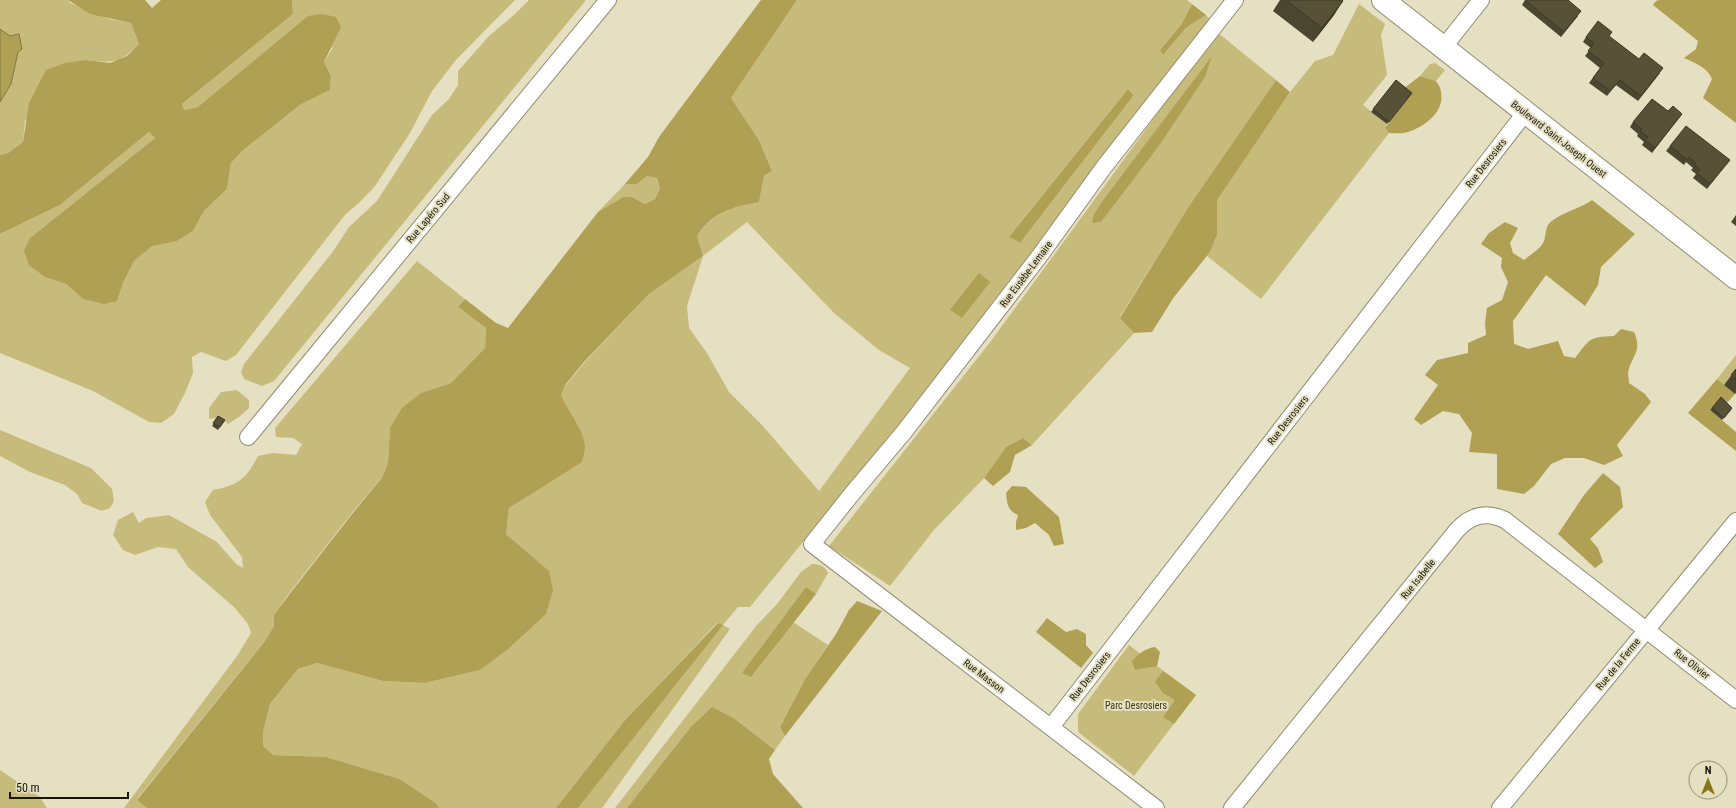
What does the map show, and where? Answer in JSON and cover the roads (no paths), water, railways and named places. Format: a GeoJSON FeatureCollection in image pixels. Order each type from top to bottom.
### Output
{"type":"FeatureCollection","features":[{"type":"Feature","properties":{"kind":"main road","name":"Boulevard Saint-Joseph Ouest"},"geometry":{"type":"LineString","coordinates":[[1383,0],[1736,278]]}},
{"type":"Feature","properties":{"kind":"street","name":"Rue Lapéro Sud"},"geometry":{"type":"LineString","coordinates":[[248,437],[608,0]]}},
{"type":"Feature","properties":{"kind":"street","name":"Rue Eusèbe-Lemaire"},"geometry":{"type":"LineString","coordinates":[[812,544],[904,432],[1041,254],[1104,166],[1235,0]]}},
{"type":"Feature","properties":{"kind":"street"},"geometry":{"type":"LineString","coordinates":[[1436,42],[1481,0]]}},
{"type":"Feature","properties":{"kind":"street","name":"Rue Desrosiers"},"geometry":{"type":"LineString","coordinates":[[1051,727],[1525,112]]}},
{"type":"Feature","properties":{"kind":"street","name":"Rue Isabelle"},"geometry":{"type":"LineString","coordinates":[[1232,808],[1452,536],[1462,525],[1472,518],[1486,515],[1499,517],[1505,520],[1647,629]]}},
{"type":"Feature","properties":{"kind":"street","name":"Rue de la Ferme"},"geometry":{"type":"LineString","coordinates":[[1500,808],[1736,520]]}},
{"type":"Feature","properties":{"kind":"street","name":"Rue Masson"},"geometry":{"type":"LineString","coordinates":[[812,544],[1156,808]]}},
{"type":"Feature","properties":{"kind":"street","name":"Rue Olivier"},"geometry":{"type":"LineString","coordinates":[[1647,629],[1736,700]]}},
{"type":"Feature","properties":{"kind":"park label","name":"Parc Desrosiers"},"geometry":{"type":"Point","coordinates":[1136,705]}}]}
